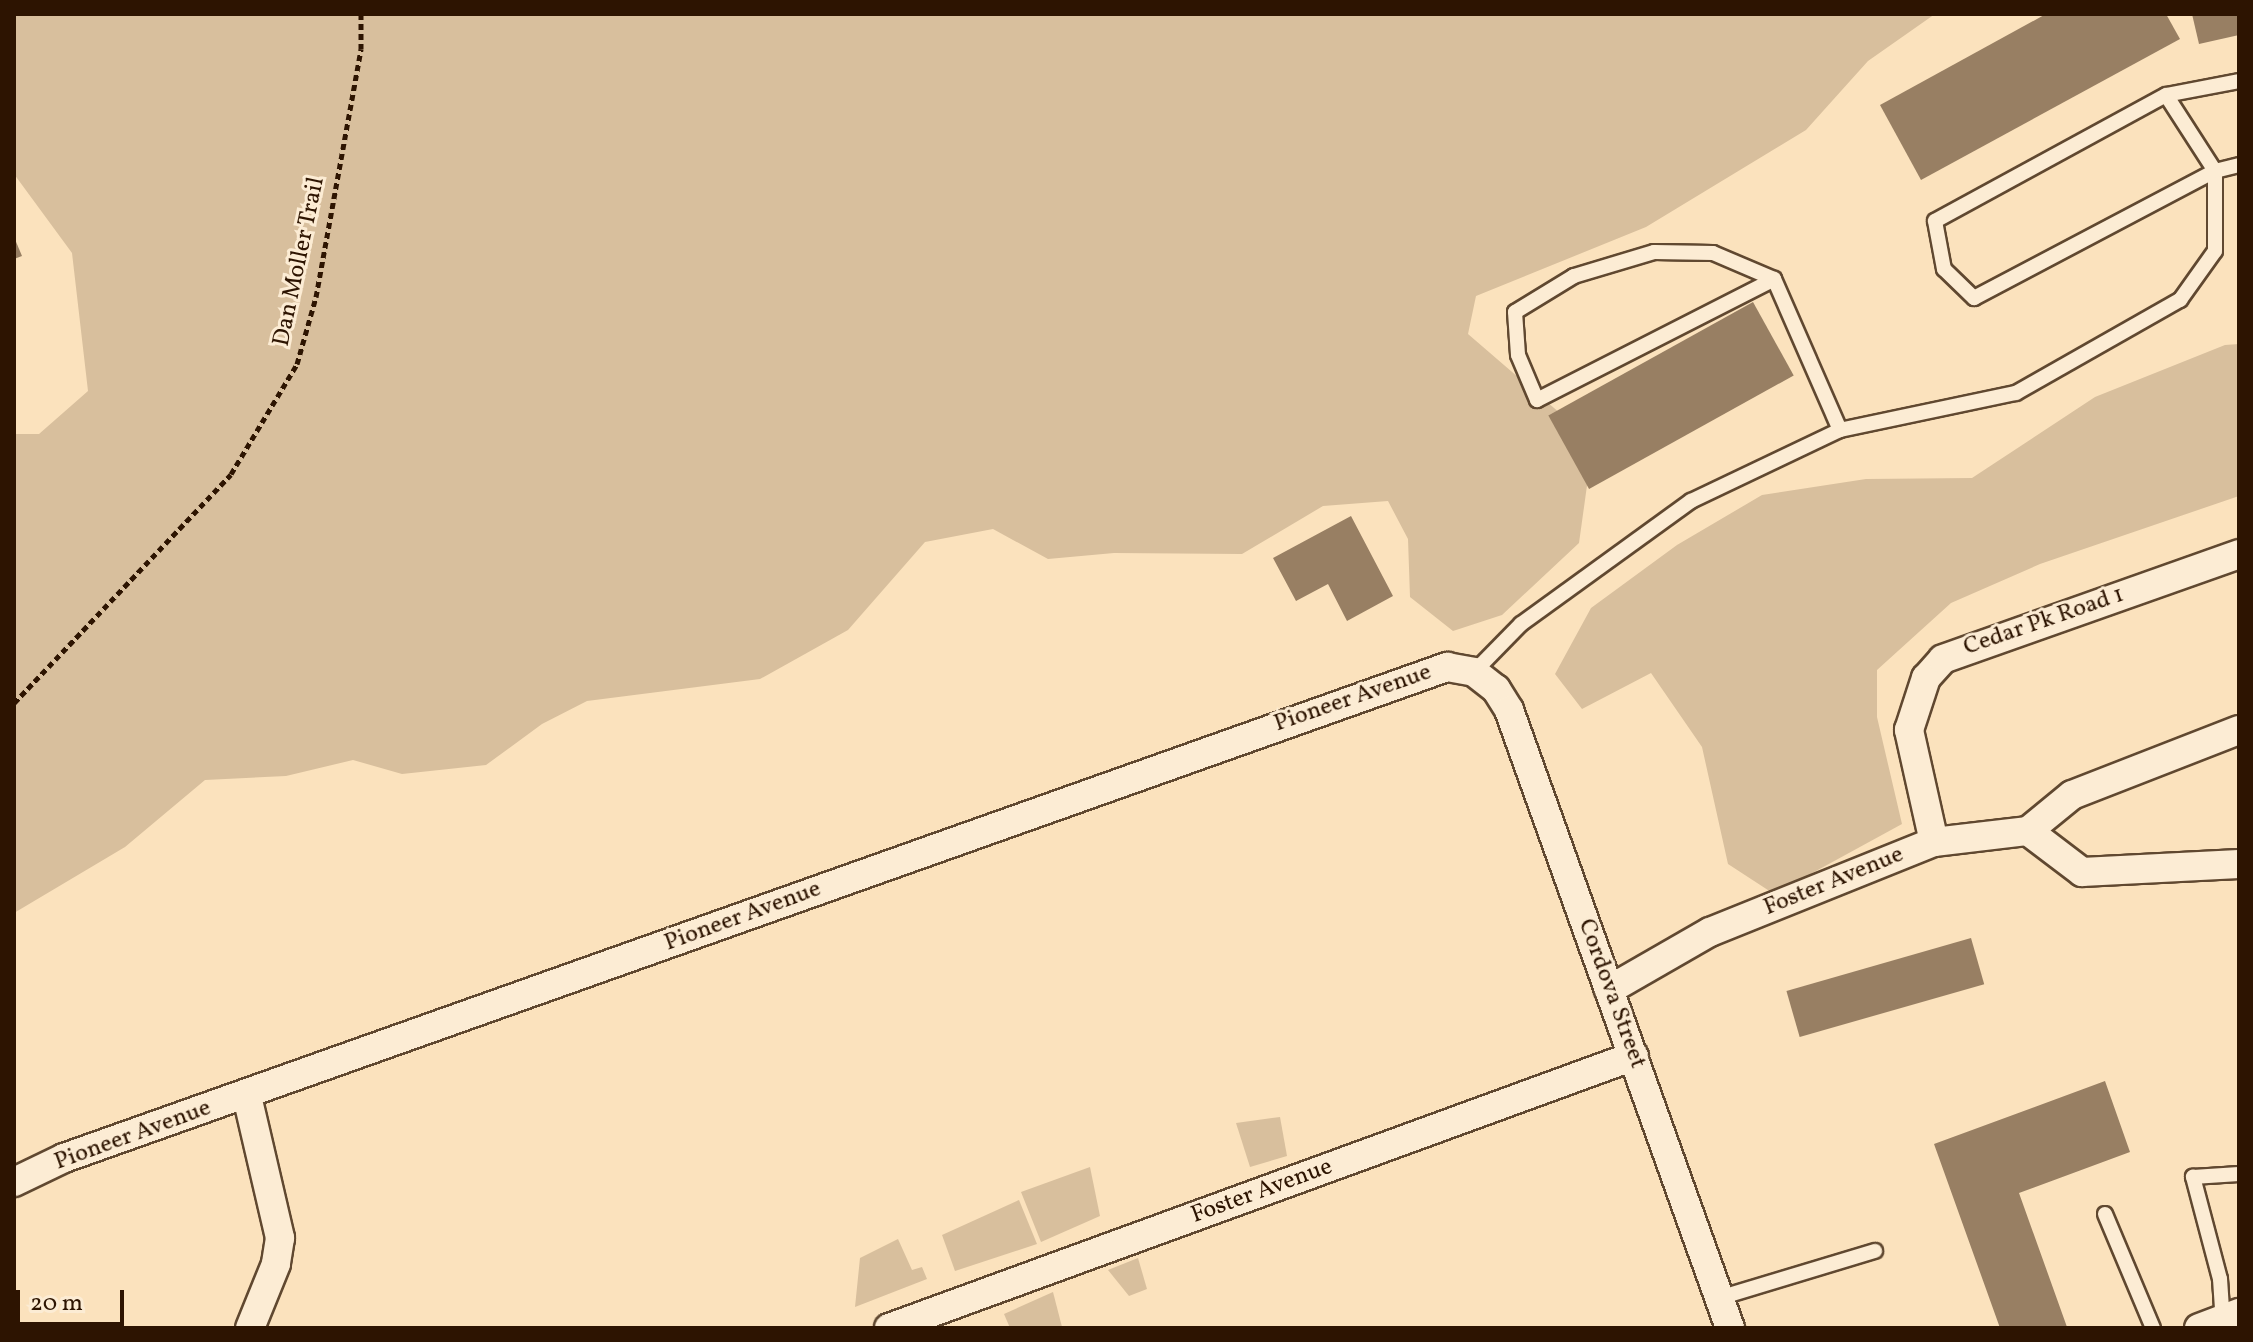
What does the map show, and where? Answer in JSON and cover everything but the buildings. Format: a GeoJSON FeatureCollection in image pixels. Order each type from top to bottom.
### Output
{"type":"FeatureCollection","features":[{"type":"Feature","properties":{"kind":"street","name":"Cedar Pk Road 1"},"geometry":{"type":"LineString","coordinates":[[1934,842],[1909,730],[1926,678],[1943,659],[2239,554]]}},
{"type":"Feature","properties":{"kind":"street","name":"Pioneer Avenue"},"geometry":{"type":"LineString","coordinates":[[14,1182],[77,1154],[247,1096],[1418,674],[1447,667],[1474,672]]}},
{"type":"Feature","properties":{"kind":"street","name":"Cordova Street"},"geometry":{"type":"LineString","coordinates":[[1474,672],[1496,689],[1509,710],[1730,1328]]}},
{"type":"Feature","properties":{"kind":"street"},"geometry":{"type":"LineString","coordinates":[[2239,730],[2072,795],[2028,831],[2082,872],[2239,864]]}},
{"type":"Feature","properties":{"kind":"street","name":"Foster Avenue"},"geometry":{"type":"LineString","coordinates":[[1609,990],[1710,932],[1934,842],[2028,831]]}},
{"type":"Feature","properties":{"kind":"street","name":"Foster Avenue"},"geometry":{"type":"LineString","coordinates":[[889,1328],[1634,1056]]}},
{"type":"Feature","properties":{"kind":"street"},"geometry":{"type":"LineString","coordinates":[[247,1096],[278,1212],[280,1238],[276,1264],[250,1328]]}},
{"type":"Feature","properties":{"kind":"lane"},"geometry":{"type":"LineString","coordinates":[[2239,81],[2166,95],[1935,221],[1944,269],[1974,298],[2215,171],[2239,165]]}},
{"type":"Feature","properties":{"kind":"lane"},"geometry":{"type":"LineString","coordinates":[[1474,672],[1521,624],[1691,501],[1840,430],[2016,393],[2180,300],[2215,251],[2215,171],[2166,95]]}},
{"type":"Feature","properties":{"kind":"lane"},"geometry":{"type":"LineString","coordinates":[[1774,279],[1537,400],[1518,355],[1515,312],[1574,276],[1654,252],[1713,253],[1774,279],[1840,430]]}},
{"type":"Feature","properties":{"kind":"lane"},"geometry":{"type":"LineString","coordinates":[[2221,1322],[2220,1279],[2193,1177],[2239,1174]]}},
{"type":"Feature","properties":{"kind":"lane"},"geometry":{"type":"LineString","coordinates":[[2105,1214],[2153,1328]]}},
{"type":"Feature","properties":{"kind":"lane"},"geometry":{"type":"LineString","coordinates":[[1719,1298],[1875,1251]]}},
{"type":"Feature","properties":{"kind":"path","name":"Dan Moller Trail"},"geometry":{"type":"LineString","coordinates":[[14,703],[231,474],[297,364],[316,297],[361,49],[361,14]]}},
{"type":"Feature","properties":{"kind":"shaded area"},"geometry":{"type":"Polygon","coordinates":[[[14,14],[1935,14],[1868,61],[1806,130],[1646,227],[1476,296],[1468,334],[1568,420],[1590,464],[1579,543],[1502,615],[1453,631],[1410,597],[1408,539],[1388,501],[1323,506],[1242,554],[1114,553],[1048,559],[993,529],[925,542],[848,630],[760,679],[587,701],[542,724],[486,765],[402,774],[353,760],[286,776],[205,780],[125,847],[14,913],[14,434],[39,434],[88,391],[72,253],[14,174],[14,14]]]}},
{"type":"Feature","properties":{"kind":"shaded area"},"geometry":{"type":"Polygon","coordinates":[[[2239,344],[2239,496],[2040,564],[1951,603],[1877,670],[1877,717],[1902,824],[1774,894],[1728,864],[1702,747],[1651,673],[1582,709],[1555,674],[1591,608],[1677,545],[1762,495],[1866,479],[1972,478],[2095,397],[2225,345],[2239,344]]]}},
{"type":"Feature","properties":{"kind":"shaded area"},"geometry":{"type":"Polygon","coordinates":[[[1280,1117],[1287,1156],[1250,1167],[1236,1123],[1280,1117]]]}},
{"type":"Feature","properties":{"kind":"shaded area"},"geometry":{"type":"Polygon","coordinates":[[[1090,1167],[1100,1216],[1041,1242],[1021,1192],[1090,1167]]]}},
{"type":"Feature","properties":{"kind":"shaded area"},"geometry":{"type":"Polygon","coordinates":[[[1019,1200],[1037,1244],[955,1271],[942,1235],[1019,1200]]]}},
{"type":"Feature","properties":{"kind":"shaded area"},"geometry":{"type":"Polygon","coordinates":[[[898,1239],[912,1270],[922,1267],[927,1279],[855,1307],[860,1258],[898,1239]]]}},
{"type":"Feature","properties":{"kind":"shaded area"},"geometry":{"type":"Polygon","coordinates":[[[1138,1258],[1147,1289],[1129,1296],[1108,1270],[1138,1258]]]}},
{"type":"Feature","properties":{"kind":"shaded area"},"geometry":{"type":"Polygon","coordinates":[[[1053,1292],[1062,1327],[1010,1328],[1004,1314],[1053,1292]]]}}]}
